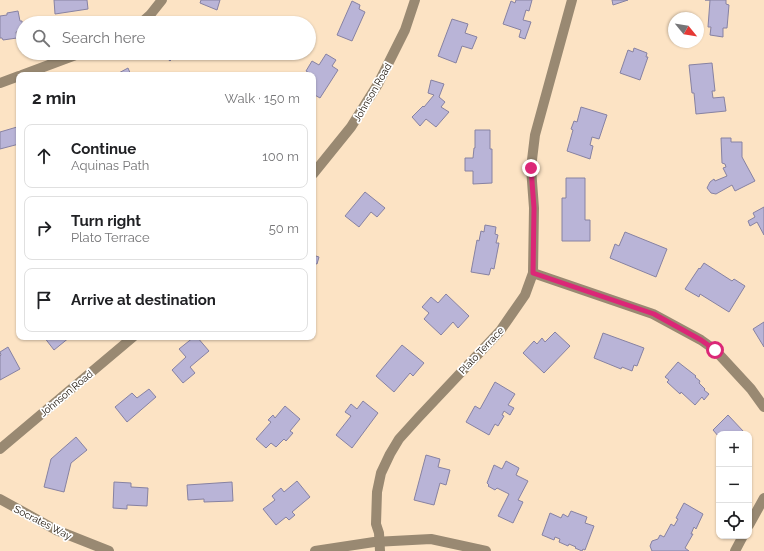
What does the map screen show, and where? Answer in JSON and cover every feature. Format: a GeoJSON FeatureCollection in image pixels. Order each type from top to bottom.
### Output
{"type":"FeatureCollection","features":[{"type":"Feature","properties":{"kind":"street"},"geometry":{"type":"LineString","coordinates":[[149,16],[162,0]]}},
{"type":"Feature","properties":{"kind":"street","name":"Johnson Road"},"geometry":{"type":"LineString","coordinates":[[316,170],[351,127],[378,84],[405,30],[415,0]]}},
{"type":"Feature","properties":{"kind":"street","name":"Plato Terrace"},"geometry":{"type":"LineString","coordinates":[[380,546],[376,524],[377,492],[381,473],[390,454],[399,439],[500,331],[525,295],[533,273],[534,208],[531,168],[535,135],[572,0]]}},
{"type":"Feature","properties":{"kind":"street"},"geometry":{"type":"LineString","coordinates":[[30,72],[62,60]]}},
{"type":"Feature","properties":{"kind":"street"},"geometry":{"type":"LineString","coordinates":[[0,83],[16,77]]}},
{"type":"Feature","properties":{"kind":"street"},"geometry":{"type":"LineString","coordinates":[[533,273],[654,314],[701,340],[715,350],[751,389],[764,407]]}},
{"type":"Feature","properties":{"kind":"street","name":"Johnson Road"},"geometry":{"type":"LineString","coordinates":[[0,449],[129,340]]}},
{"type":"Feature","properties":{"kind":"street"},"geometry":{"type":"LineString","coordinates":[[752,520],[764,498]]}},
{"type":"Feature","properties":{"kind":"street","name":"Socrates Way"},"geometry":{"type":"LineString","coordinates":[[0,499],[56,530],[109,551]]}},
{"type":"Feature","properties":{"kind":"street"},"geometry":{"type":"LineString","coordinates":[[315,551],[380,546],[431,539],[486,551]]}},
{"type":"Feature","properties":{"kind":"street"},"geometry":{"type":"LineString","coordinates":[[735,551],[741,539]]}},
{"type":"Feature","properties":{"kind":"building"},"geometry":{"type":"Polygon","coordinates":[[[54,0],[87,0],[88,9],[55,14],[54,0]]]}},
{"type":"Feature","properties":{"kind":"building"},"geometry":{"type":"Polygon","coordinates":[[[201,0],[220,0],[217,10],[200,3],[201,0]]]}},
{"type":"Feature","properties":{"kind":"building"},"geometry":{"type":"Polygon","coordinates":[[[516,0],[532,0],[529,11],[526,10],[523,20],[531,22],[525,39],[519,37],[521,30],[503,24],[511,1],[515,3],[516,0]]]}},
{"type":"Feature","properties":{"kind":"building"},"geometry":{"type":"Polygon","coordinates":[[[612,0],[628,0],[613,5],[612,0]]]}},
{"type":"Feature","properties":{"kind":"building"},"geometry":{"type":"Polygon","coordinates":[[[710,0],[726,0],[726,4],[729,5],[727,28],[723,28],[723,37],[710,35],[711,27],[708,27],[710,0]]]}},
{"type":"Feature","properties":{"kind":"building"},"geometry":{"type":"Polygon","coordinates":[[[352,1],[360,5],[359,9],[365,12],[352,41],[337,35],[352,1]]]}},
{"type":"Feature","properties":{"kind":"building"},"geometry":{"type":"Polygon","coordinates":[[[18,11],[19,16],[16,16],[16,38],[3,40],[0,38],[0,16],[7,15],[7,13],[18,11]]]}},
{"type":"Feature","properties":{"kind":"building"},"geometry":{"type":"Polygon","coordinates":[[[452,19],[468,24],[465,33],[477,37],[472,49],[462,46],[456,63],[438,56],[452,19]]]}},
{"type":"Feature","properties":{"kind":"building"},"geometry":{"type":"Polygon","coordinates":[[[634,48],[647,53],[646,57],[648,57],[640,80],[620,73],[628,50],[633,52],[634,48]]]}},
{"type":"Feature","properties":{"kind":"building"},"geometry":{"type":"Polygon","coordinates":[[[326,54],[336,60],[332,66],[338,70],[320,98],[316,96],[316,72],[306,71],[312,61],[319,65],[326,54]]]}},
{"type":"Feature","properties":{"kind":"building"},"geometry":{"type":"Polygon","coordinates":[[[712,63],[715,91],[712,91],[713,98],[724,97],[726,111],[696,114],[689,65],[712,63]]]}},
{"type":"Feature","properties":{"kind":"building"},"geometry":{"type":"Polygon","coordinates":[[[128,68],[130,72],[121,72],[128,68]]]}},
{"type":"Feature","properties":{"kind":"building"},"geometry":{"type":"Polygon","coordinates":[[[431,80],[444,84],[439,97],[445,102],[441,107],[449,112],[436,127],[426,119],[420,126],[412,117],[423,106],[424,107],[434,95],[428,93],[431,80]]]}},
{"type":"Feature","properties":{"kind":"building"},"geometry":{"type":"Polygon","coordinates":[[[581,107],[607,115],[599,139],[592,137],[590,145],[593,146],[590,159],[567,151],[573,130],[571,129],[574,121],[577,122],[581,107]]]}},
{"type":"Feature","properties":{"kind":"building"},"geometry":{"type":"Polygon","coordinates":[[[16,127],[16,145],[0,149],[0,132],[16,127]]]}},
{"type":"Feature","properties":{"kind":"building"},"geometry":{"type":"Polygon","coordinates":[[[475,130],[490,130],[490,149],[492,149],[492,183],[473,184],[473,171],[465,171],[465,158],[473,158],[475,148],[475,130]]]}},
{"type":"Feature","properties":{"kind":"building"},"geometry":{"type":"Polygon","coordinates":[[[721,138],[731,138],[731,142],[742,142],[742,157],[755,181],[735,191],[732,185],[716,194],[711,193],[707,188],[710,182],[714,179],[715,181],[727,176],[723,168],[726,167],[725,164],[722,163],[721,138]]]}},
{"type":"Feature","properties":{"kind":"building"},"geometry":{"type":"Polygon","coordinates":[[[566,178],[585,178],[585,220],[590,220],[590,241],[562,241],[562,198],[566,198],[566,178]]]}},
{"type":"Feature","properties":{"kind":"building"},"geometry":{"type":"Polygon","coordinates":[[[365,192],[385,208],[377,217],[371,212],[359,227],[345,216],[365,192]]]}},
{"type":"Feature","properties":{"kind":"building"},"geometry":{"type":"Polygon","coordinates":[[[764,207],[764,235],[757,222],[750,226],[748,221],[755,217],[753,213],[764,207]]]}},
{"type":"Feature","properties":{"kind":"building"},"geometry":{"type":"Polygon","coordinates":[[[485,225],[496,227],[495,234],[498,235],[496,243],[499,243],[494,269],[491,268],[489,275],[471,272],[477,240],[479,241],[481,231],[484,232],[485,225]]]}},
{"type":"Feature","properties":{"kind":"building"},"geometry":{"type":"Polygon","coordinates":[[[625,232],[667,249],[656,277],[610,258],[615,244],[619,246],[625,232]]]}},
{"type":"Feature","properties":{"kind":"building"},"geometry":{"type":"Polygon","coordinates":[[[316,256],[319,257],[316,264],[316,256]]]}},
{"type":"Feature","properties":{"kind":"building"},"geometry":{"type":"Polygon","coordinates":[[[704,263],[732,281],[734,279],[745,286],[729,312],[700,294],[699,297],[685,289],[704,263]]]}},
{"type":"Feature","properties":{"kind":"building"},"geometry":{"type":"Polygon","coordinates":[[[446,294],[469,316],[458,328],[453,322],[441,335],[424,319],[429,313],[422,307],[431,297],[438,303],[446,294]]]}},
{"type":"Feature","properties":{"kind":"building"},"geometry":{"type":"Polygon","coordinates":[[[764,322],[764,347],[753,329],[764,322]]]}},
{"type":"Feature","properties":{"kind":"building"},"geometry":{"type":"Polygon","coordinates":[[[555,332],[570,346],[544,373],[523,353],[534,341],[537,344],[542,338],[545,342],[555,332]]]}},
{"type":"Feature","properties":{"kind":"building"},"geometry":{"type":"Polygon","coordinates":[[[603,333],[644,348],[637,366],[634,365],[632,371],[622,367],[621,369],[594,358],[603,333]]]}},
{"type":"Feature","properties":{"kind":"building"},"geometry":{"type":"Polygon","coordinates":[[[46,340],[66,340],[54,350],[46,340]]]}},
{"type":"Feature","properties":{"kind":"building"},"geometry":{"type":"Polygon","coordinates":[[[190,340],[200,340],[209,351],[190,367],[195,373],[183,383],[172,370],[186,357],[179,349],[190,340]]]}},
{"type":"Feature","properties":{"kind":"building"},"geometry":{"type":"Polygon","coordinates":[[[402,345],[424,363],[413,376],[410,373],[394,392],[376,376],[402,345]]]}},
{"type":"Feature","properties":{"kind":"building"},"geometry":{"type":"Polygon","coordinates":[[[8,347],[20,369],[0,380],[0,352],[8,347]]]}},
{"type":"Feature","properties":{"kind":"building"},"geometry":{"type":"Polygon","coordinates":[[[678,362],[696,376],[695,377],[700,381],[699,383],[705,389],[704,390],[709,394],[704,400],[702,397],[695,405],[667,382],[669,380],[665,377],[678,362]]]}},
{"type":"Feature","properties":{"kind":"building"},"geometry":{"type":"Polygon","coordinates":[[[495,382],[515,394],[508,405],[514,408],[510,415],[504,411],[502,415],[504,416],[498,426],[495,424],[489,435],[466,422],[475,406],[480,409],[495,382]]]}},
{"type":"Feature","properties":{"kind":"building"},"geometry":{"type":"Polygon","coordinates":[[[149,389],[156,397],[127,422],[115,407],[132,393],[137,398],[149,389]]]}},
{"type":"Feature","properties":{"kind":"building"},"geometry":{"type":"Polygon","coordinates":[[[363,401],[378,413],[352,448],[336,435],[351,416],[345,412],[351,404],[357,409],[363,401]]]}},
{"type":"Feature","properties":{"kind":"building"},"geometry":{"type":"Polygon","coordinates":[[[285,406],[300,419],[290,431],[293,433],[286,441],[284,439],[276,447],[271,443],[266,448],[256,439],[271,422],[268,420],[273,415],[275,418],[285,406]]]}},
{"type":"Feature","properties":{"kind":"building"},"geometry":{"type":"Polygon","coordinates":[[[728,415],[743,431],[716,431],[716,434],[713,430],[728,415]]]}},
{"type":"Feature","properties":{"kind":"building"},"geometry":{"type":"Polygon","coordinates":[[[76,437],[87,450],[71,463],[64,492],[44,487],[51,459],[76,437]]]}},
{"type":"Feature","properties":{"kind":"building"},"geometry":{"type":"Polygon","coordinates":[[[426,455],[440,459],[438,467],[450,470],[446,485],[440,483],[434,505],[414,500],[426,455]]]}},
{"type":"Feature","properties":{"kind":"building"},"geometry":{"type":"Polygon","coordinates":[[[506,461],[519,468],[516,475],[528,481],[518,500],[523,502],[513,523],[498,516],[509,494],[497,488],[495,490],[488,486],[489,485],[487,483],[494,465],[502,469],[506,461]]]}},
{"type":"Feature","properties":{"kind":"building"},"geometry":{"type":"Polygon","coordinates":[[[297,481],[310,497],[292,512],[295,515],[289,520],[286,517],[276,525],[263,509],[275,500],[272,496],[281,488],[284,492],[297,481]]]}},
{"type":"Feature","properties":{"kind":"building"},"geometry":{"type":"Polygon","coordinates":[[[114,482],[131,483],[131,487],[148,488],[147,506],[127,505],[127,509],[113,508],[114,482]]]}},
{"type":"Feature","properties":{"kind":"building"},"geometry":{"type":"Polygon","coordinates":[[[232,482],[233,501],[204,502],[204,499],[188,500],[187,485],[232,482]]]}},
{"type":"Feature","properties":{"kind":"building"},"geometry":{"type":"Polygon","coordinates":[[[684,503],[703,514],[696,529],[694,527],[691,534],[693,534],[685,548],[689,551],[652,551],[650,546],[652,541],[658,539],[660,535],[664,537],[671,524],[674,526],[678,519],[676,518],[684,503]]]}},
{"type":"Feature","properties":{"kind":"building"},"geometry":{"type":"Polygon","coordinates":[[[571,511],[587,517],[585,523],[594,526],[585,550],[583,549],[582,551],[569,544],[568,546],[559,542],[560,539],[555,537],[554,540],[542,535],[550,513],[561,518],[563,514],[568,517],[571,511]]]}},
{"type":"Feature","properties":{"kind":"route"},"geometry":{"type":"LineString","coordinates":[[531,168],[534,208],[533,273],[654,314],[701,340],[715,350]]}}]}
